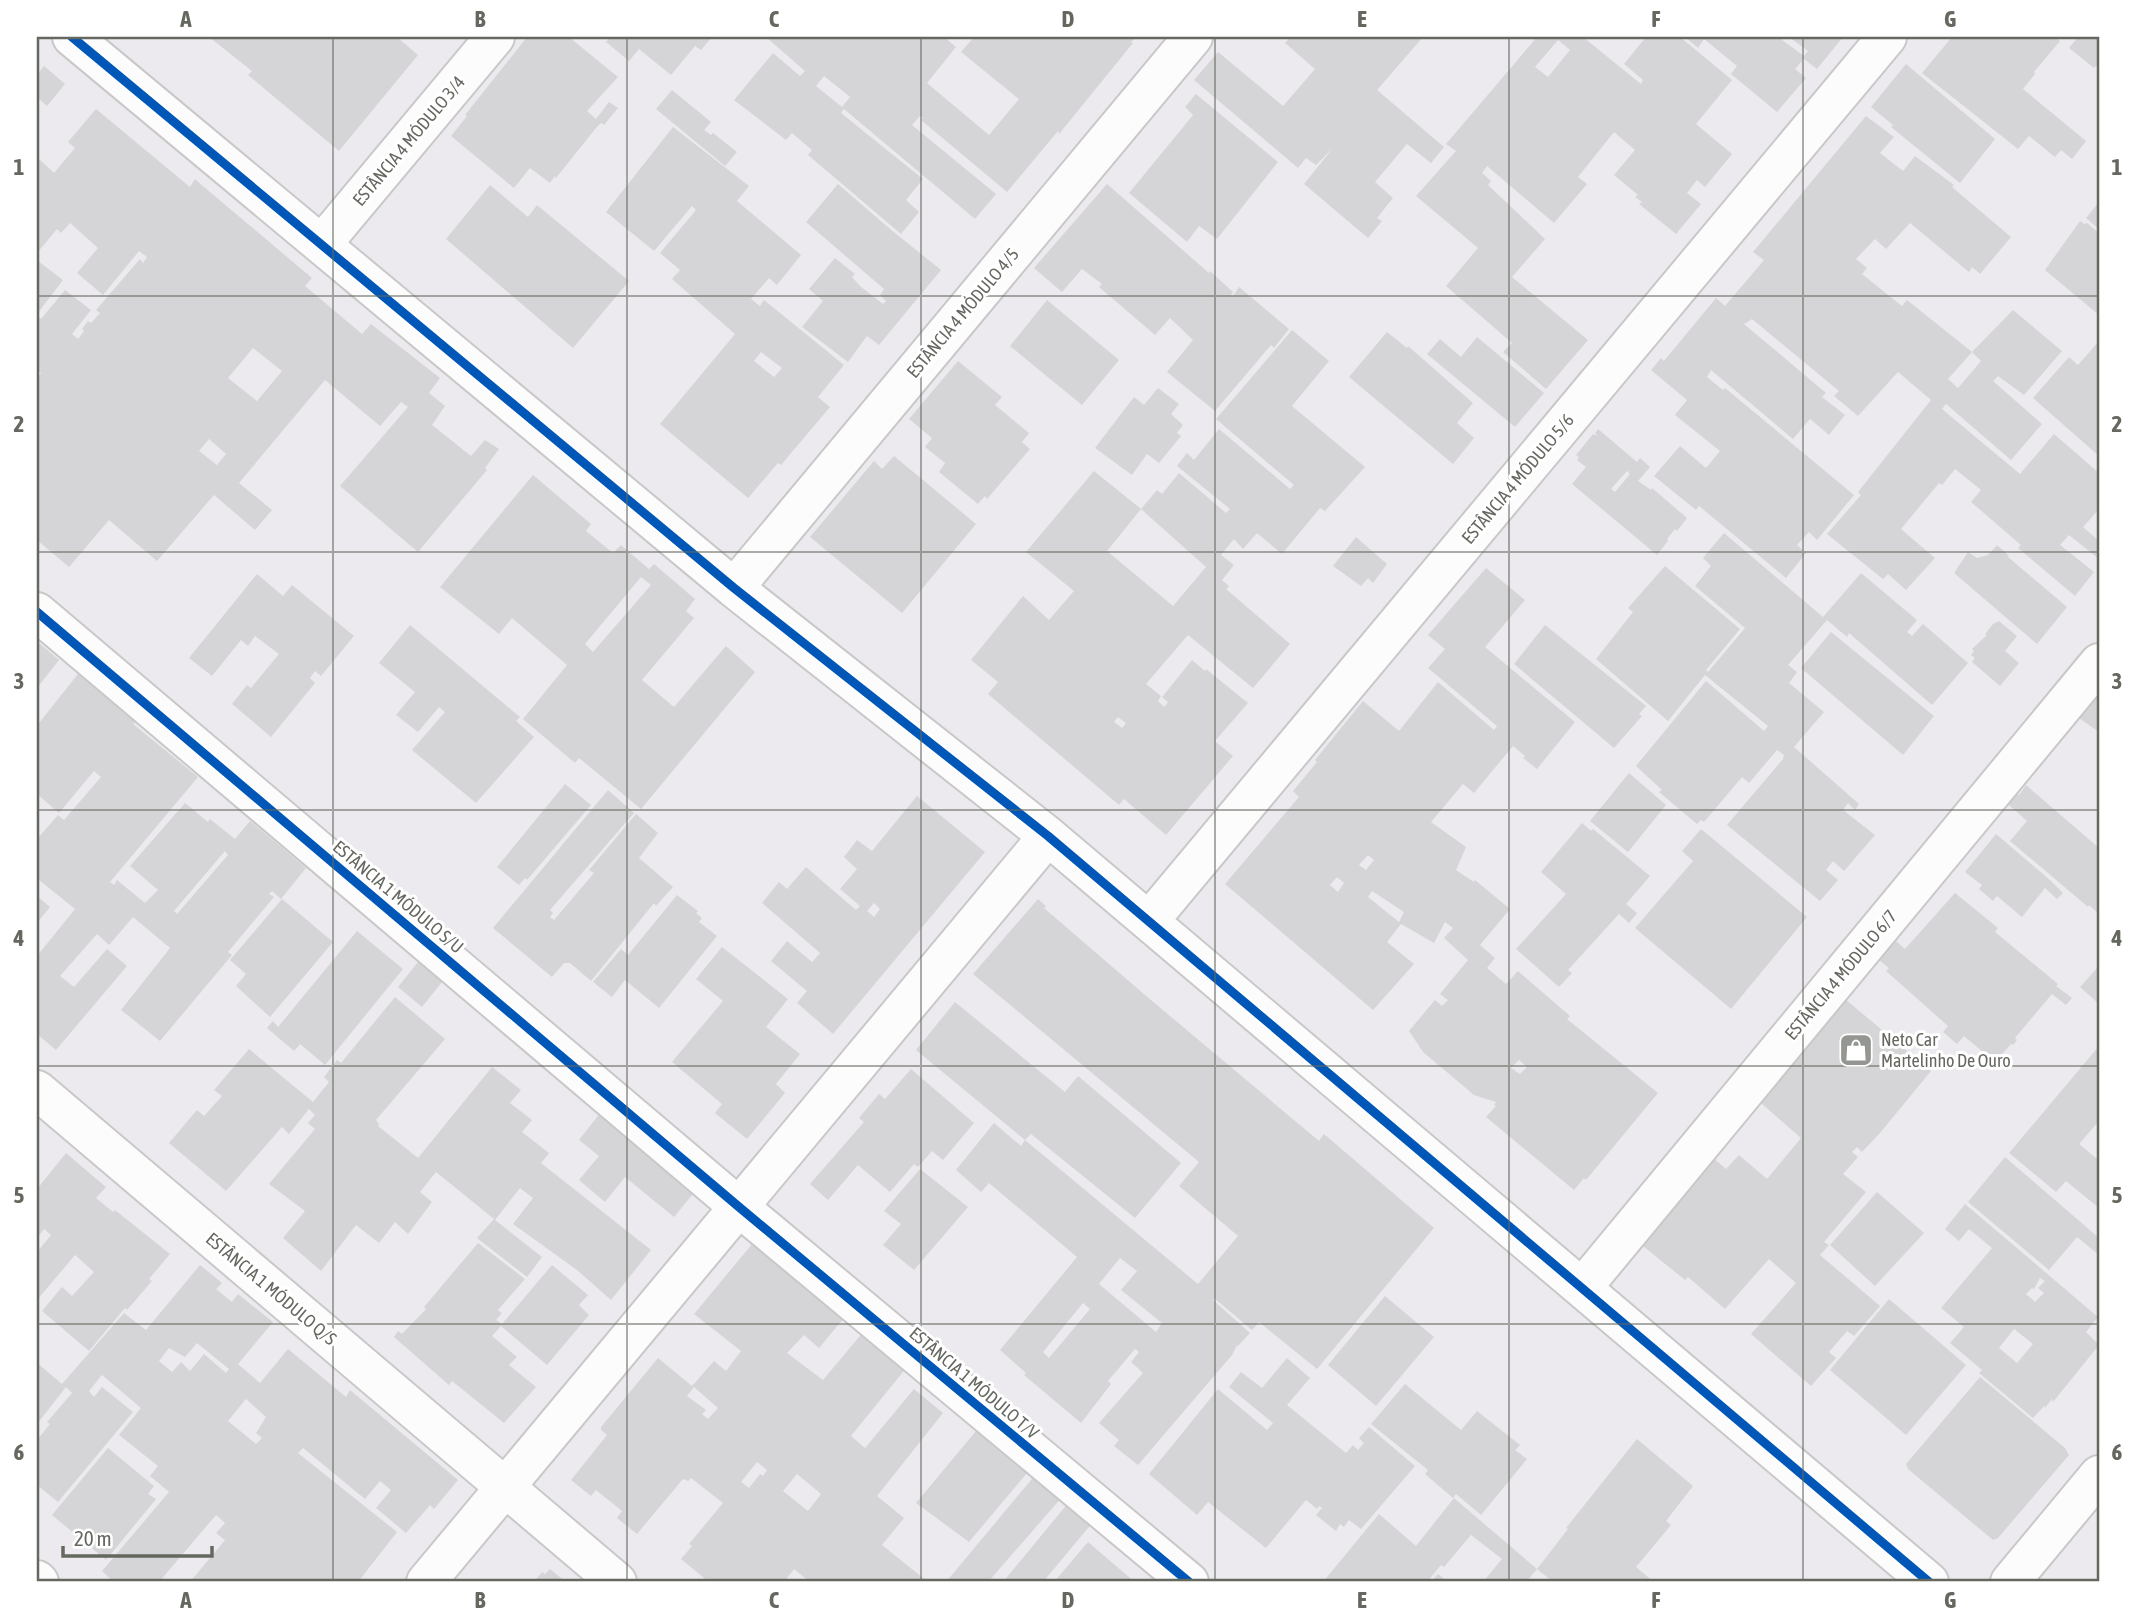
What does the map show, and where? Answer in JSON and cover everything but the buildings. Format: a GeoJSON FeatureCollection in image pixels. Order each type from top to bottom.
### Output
{"type":"FeatureCollection","features":[{"type":"Feature","properties":{"kind":"street"},"geometry":{"type":"LineString","coordinates":[[72,37],[734,588],[1048,835],[1929,1582]]}},
{"type":"Feature","properties":{"kind":"street","name":"ESTÂNCIA 4 MÓDULO 3/4"},"geometry":{"type":"LineString","coordinates":[[322,244],[495,37]]}},
{"type":"Feature","properties":{"kind":"street","name":"ESTÂNCIA 4 MÓDULO 4/5"},"geometry":{"type":"LineString","coordinates":[[734,588],[1192,37]]}},
{"type":"Feature","properties":{"kind":"street","name":"ESTÂNCIA 4 MÓDULO 5/6"},"geometry":{"type":"LineString","coordinates":[[1149,921],[1886,37]]}},
{"type":"Feature","properties":{"kind":"street","name":"ESTÂNCIA 1 MÓDULO S/U"},"geometry":{"type":"LineString","coordinates":[[37,612],[739,1207]]}},
{"type":"Feature","properties":{"kind":"street","name":"ESTÂNCIA 4 MÓDULO 6/7"},"geometry":{"type":"LineString","coordinates":[[1582,1288],[2099,663]]}},
{"type":"Feature","properties":{"kind":"street"},"geometry":{"type":"LineString","coordinates":[[426,1582],[1048,835]]}},
{"type":"Feature","properties":{"kind":"street","name":"ESTÂNCIA 1 MÓDULO Q/S"},"geometry":{"type":"LineString","coordinates":[[37,1090],[617,1582]]}},
{"type":"Feature","properties":{"kind":"street","name":"ESTÂNCIA 1 MÓDULO T/V"},"geometry":{"type":"LineString","coordinates":[[739,1207],[1189,1582]]}},
{"type":"Feature","properties":{"kind":"street"},"geometry":{"type":"LineString","coordinates":[[2010,1582],[2099,1475]]}},
{"type":"Feature","properties":{"kind":"cycle path"},"geometry":{"type":"LineString","coordinates":[[72,37],[734,588],[1048,836],[1929,1582]]}},
{"type":"Feature","properties":{"kind":"cycle path"},"geometry":{"type":"LineString","coordinates":[[37,612],[739,1207],[1189,1582]]}},
{"type":"Feature","properties":{"kind":"place","name":"Neto Car Martelinho De Ouro"},"geometry":{"type":"Point","coordinates":[1856,1050]}}]}
